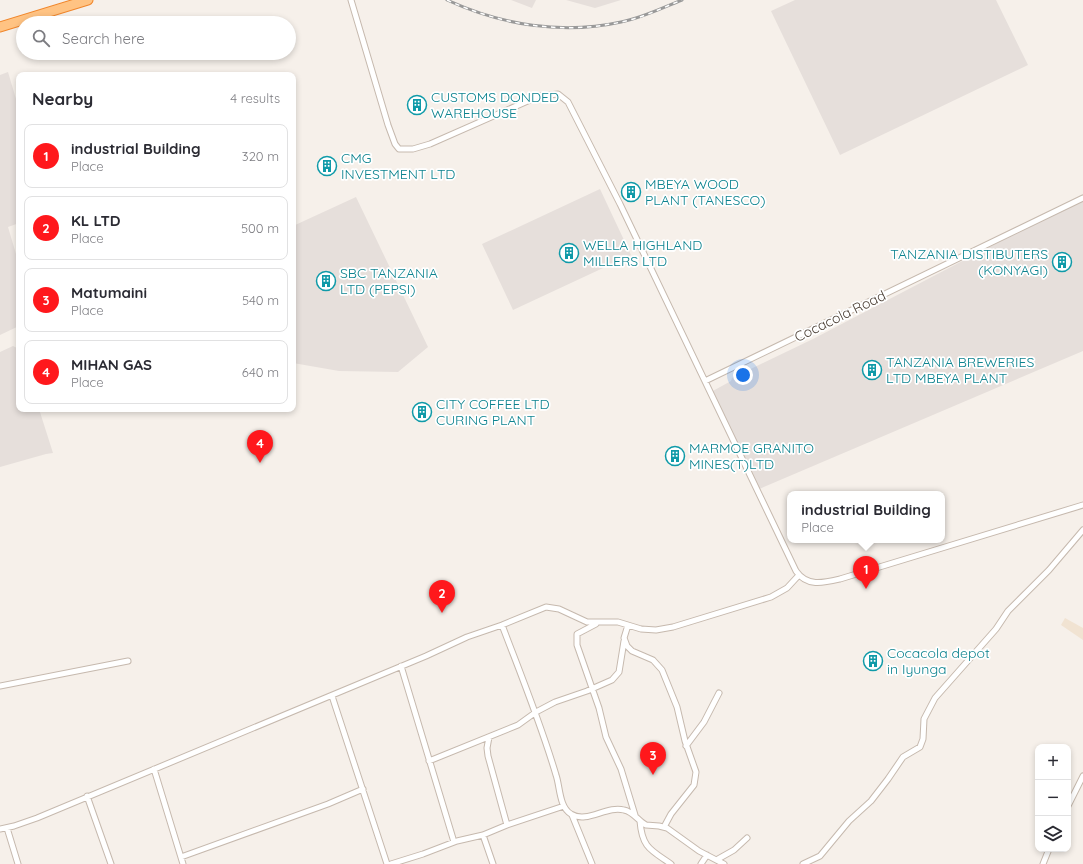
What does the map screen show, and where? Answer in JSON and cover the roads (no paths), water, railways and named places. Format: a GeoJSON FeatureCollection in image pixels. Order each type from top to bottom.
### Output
{"type":"FeatureCollection","features":[{"type":"Feature","properties":{"kind":"highway"},"geometry":{"type":"LineString","coordinates":[[38,16],[88,0]]}},
{"type":"Feature","properties":{"kind":"highway"},"geometry":{"type":"LineString","coordinates":[[0,28],[16,23]]}},
{"type":"Feature","properties":{"kind":"street"},"geometry":{"type":"LineString","coordinates":[[352,0],[388,125],[395,144],[399,149],[413,150],[430,144],[539,96],[558,94],[565,99],[575,114],[620,204],[678,329],[706,381],[799,575],[811,583],[829,582],[1083,505]]}},
{"type":"Feature","properties":{"kind":"street","name":"Cocacola Road"},"geometry":{"type":"LineString","coordinates":[[706,381],[1083,198]]}},
{"type":"Feature","properties":{"kind":"street"},"geometry":{"type":"LineString","coordinates":[[803,864],[820,856],[850,821],[871,801],[903,757],[920,748],[923,740],[924,719],[935,698],[996,629],[1008,611],[1048,570],[1083,530]]}},
{"type":"Feature","properties":{"kind":"street"},"geometry":{"type":"LineString","coordinates":[[0,829],[32,820],[332,696],[467,637],[550,607],[559,609],[580,620],[597,623],[612,622],[649,630],[672,627],[772,597],[787,588],[799,575]]}},
{"type":"Feature","properties":{"kind":"street"},"geometry":{"type":"LineString","coordinates":[[597,623],[580,631],[576,637],[577,645],[606,737],[621,769],[635,815],[646,826],[664,827],[692,847],[718,859],[724,864]]}},
{"type":"Feature","properties":{"kind":"street"},"geometry":{"type":"LineString","coordinates":[[502,625],[536,712],[557,778],[564,806],[572,815],[592,864]]}},
{"type":"Feature","properties":{"kind":"street"},"geometry":{"type":"LineString","coordinates":[[429,760],[522,723],[536,712],[564,698],[592,689],[612,680],[618,675],[628,625]]}},
{"type":"Feature","properties":{"kind":"street"},"geometry":{"type":"LineString","coordinates":[[624,641],[629,649],[653,660],[662,670],[679,712],[686,746],[696,772],[696,782],[671,814],[664,827]]}},
{"type":"Feature","properties":{"kind":"street"},"geometry":{"type":"LineString","coordinates":[[0,686],[128,661]]}},
{"type":"Feature","properties":{"kind":"street"},"geometry":{"type":"LineString","coordinates":[[401,666],[454,842]]}},
{"type":"Feature","properties":{"kind":"street"},"geometry":{"type":"LineString","coordinates":[[686,746],[706,717],[719,693]]}},
{"type":"Feature","properties":{"kind":"street"},"geometry":{"type":"LineString","coordinates":[[332,696],[387,864]]}},
{"type":"Feature","properties":{"kind":"street"},"geometry":{"type":"LineString","coordinates":[[489,737],[487,748],[488,756],[506,825]]}},
{"type":"Feature","properties":{"kind":"street"},"geometry":{"type":"LineString","coordinates":[[154,769],[183,864]]}},
{"type":"Feature","properties":{"kind":"street"},"geometry":{"type":"LineString","coordinates":[[1071,800],[1083,776]]}},
{"type":"Feature","properties":{"kind":"street"},"geometry":{"type":"LineString","coordinates":[[181,857],[328,804],[363,789]]}},
{"type":"Feature","properties":{"kind":"street"},"geometry":{"type":"LineString","coordinates":[[87,796],[111,864]]}},
{"type":"Feature","properties":{"kind":"street"},"geometry":{"type":"LineString","coordinates":[[391,864],[454,842],[483,835],[506,825],[564,806]]}},
{"type":"Feature","properties":{"kind":"street"},"geometry":{"type":"LineString","coordinates":[[572,815],[586,816],[620,809],[635,815]]}},
{"type":"Feature","properties":{"kind":"street"},"geometry":{"type":"LineString","coordinates":[[640,821],[643,839],[646,846],[671,864]]}},
{"type":"Feature","properties":{"kind":"street"},"geometry":{"type":"LineString","coordinates":[[7,828],[18,864]]}},
{"type":"Feature","properties":{"kind":"street"},"geometry":{"type":"LineString","coordinates":[[483,835],[493,864]]}},
{"type":"Feature","properties":{"kind":"street"},"geometry":{"type":"LineString","coordinates":[[718,859],[734,850],[747,838]]}},
{"type":"Feature","properties":{"kind":"street"},"geometry":{"type":"LineString","coordinates":[[1043,864],[1049,852]]}},
{"type":"Feature","properties":{"kind":"street"},"geometry":{"type":"LineString","coordinates":[[700,864],[707,855]]}},
{"type":"Feature","properties":{"kind":"railway"},"geometry":{"type":"LineString","coordinates":[[447,0],[468,9],[510,21],[532,25],[577,28],[599,26],[637,18],[682,0]]}},
{"type":"Feature","properties":{"kind":"place","name":"CUSTOMS DONDED WAREHOUSE"},"geometry":{"type":"Point","coordinates":[417,105]}},
{"type":"Feature","properties":{"kind":"place","name":"CMG INVESTMENT LTD"},"geometry":{"type":"Point","coordinates":[327,166]}},
{"type":"Feature","properties":{"kind":"place","name":"MBEYA WOOD PLANT (TANESCO)"},"geometry":{"type":"Point","coordinates":[631,192]}},
{"type":"Feature","properties":{"kind":"place","name":"WELLA HIGHLAND MILLERS LTD"},"geometry":{"type":"Point","coordinates":[569,253]}},
{"type":"Feature","properties":{"kind":"place","name":"TANZANIA DISTIBUTERS (KONYAGI)"},"geometry":{"type":"Point","coordinates":[1062,262]}},
{"type":"Feature","properties":{"kind":"place","name":"SBC TANZANIA LTD (PEPSI)"},"geometry":{"type":"Point","coordinates":[326,281]}},
{"type":"Feature","properties":{"kind":"place","name":"TANZANIA BREWERIES LTD MBEYA PLANT"},"geometry":{"type":"Point","coordinates":[872,370]}},
{"type":"Feature","properties":{"kind":"place","name":"CITY COFFEE LTD CURING PLANT"},"geometry":{"type":"Point","coordinates":[422,412]}},
{"type":"Feature","properties":{"kind":"place","name":"MARMOE GRANITO MINES(T)LTD"},"geometry":{"type":"Point","coordinates":[675,456]}},
{"type":"Feature","properties":{"kind":"place","name":"MIHAN GAS"},"geometry":{"type":"Point","coordinates":[260,463]}},
{"type":"Feature","properties":{"kind":"place","name":"industrial Building"},"geometry":{"type":"Point","coordinates":[866,589]}},
{"type":"Feature","properties":{"kind":"place","name":"KL LTD"},"geometry":{"type":"Point","coordinates":[442,613]}},
{"type":"Feature","properties":{"kind":"place","name":"Cocacola depot in Iyunga"},"geometry":{"type":"Point","coordinates":[873,661]}},
{"type":"Feature","properties":{"kind":"place","name":"Matumaini"},"geometry":{"type":"Point","coordinates":[653,775]}}]}
